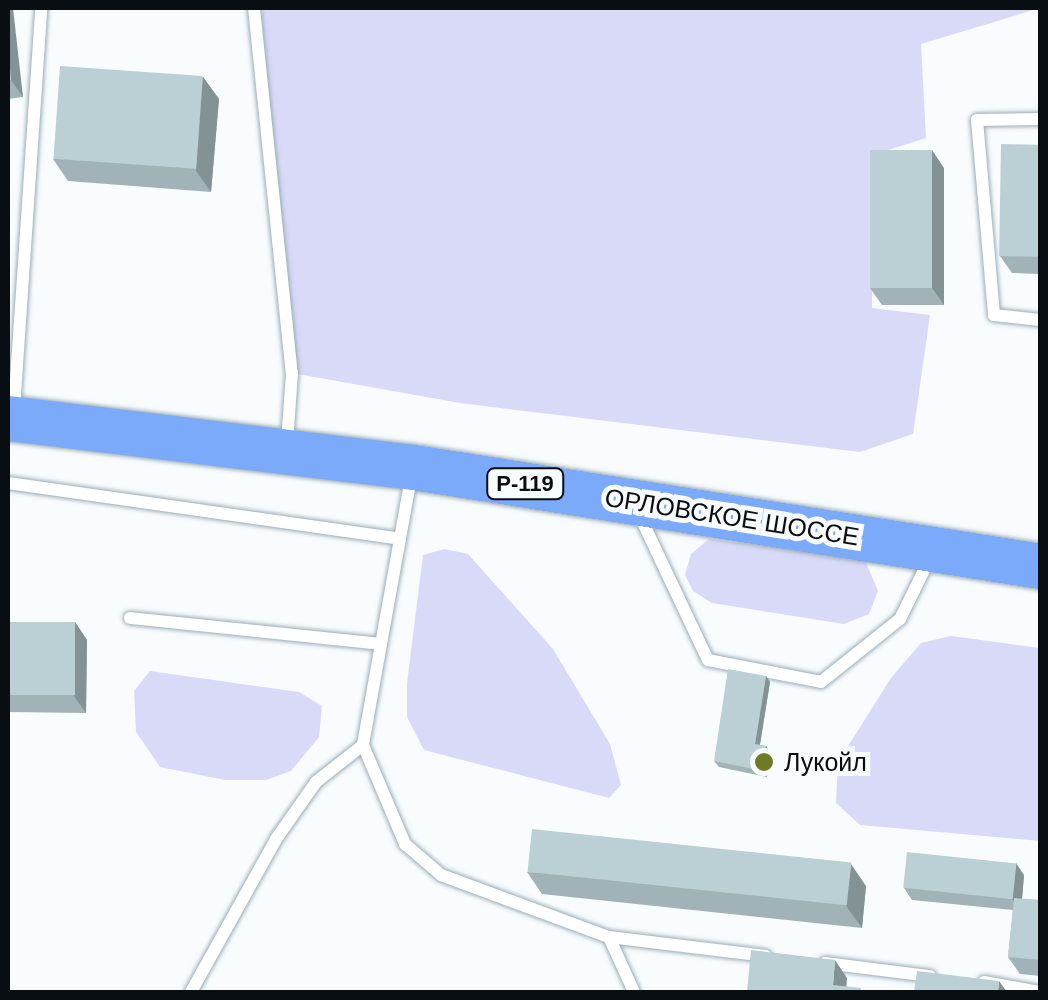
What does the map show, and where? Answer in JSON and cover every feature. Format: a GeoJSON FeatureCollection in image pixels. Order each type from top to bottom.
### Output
{"type":"FeatureCollection","features":[{"type":"Feature","properties":{"kind":"highway","name":"ОРЛОВСКОЕ ШОССЕ"},"geometry":{"type":"LineString","coordinates":[[11,418],[413,466],[1040,566]]}},
{"type":"Feature","properties":{"kind":"lane"},"geometry":{"type":"LineString","coordinates":[[11,418],[41,8]]}},
{"type":"Feature","properties":{"kind":"lane"},"geometry":{"type":"LineString","coordinates":[[254,8],[292,372],[286,451]]}},
{"type":"Feature","properties":{"kind":"lane"},"geometry":{"type":"LineString","coordinates":[[1040,119],[978,120],[994,315],[1040,320]]}},
{"type":"Feature","properties":{"kind":"lane"},"geometry":{"type":"LineString","coordinates":[[413,466],[363,744],[405,844],[441,875],[609,937],[788,958]]}},
{"type":"Feature","properties":{"kind":"lane"},"geometry":{"type":"LineString","coordinates":[[8,483],[400,538]]}},
{"type":"Feature","properties":{"kind":"lane"},"geometry":{"type":"LineString","coordinates":[[634,501],[708,660],[821,682],[900,619],[934,549]]}},
{"type":"Feature","properties":{"kind":"lane"},"geometry":{"type":"LineString","coordinates":[[130,618],[381,644]]}},
{"type":"Feature","properties":{"kind":"lane"},"geometry":{"type":"LineString","coordinates":[[191,992],[276,839],[316,782],[363,744]]}},
{"type":"Feature","properties":{"kind":"lane"},"geometry":{"type":"LineString","coordinates":[[609,937],[634,992]]}},
{"type":"Feature","properties":{"kind":"lane"},"geometry":{"type":"LineString","coordinates":[[808,961],[946,978]]}},
{"type":"Feature","properties":{"kind":"lane"},"geometry":{"type":"LineString","coordinates":[[966,980],[1039,992]]}},
{"type":"Feature","properties":{"kind":"shaded area"},"geometry":{"type":"Polygon","coordinates":[[[264,8],[1040,8],[921,44],[926,138],[872,155],[872,308],[930,315],[913,434],[860,452],[460,403],[292,373],[256,29],[264,8]]]}},
{"type":"Feature","properties":{"kind":"shaded area"},"geometry":{"type":"Polygon","coordinates":[[[709,539],[864,558],[878,591],[869,614],[844,624],[712,603],[693,591],[685,575],[691,554],[709,539]]]}},
{"type":"Feature","properties":{"kind":"shaded area"},"geometry":{"type":"Polygon","coordinates":[[[444,549],[468,554],[553,649],[610,744],[621,785],[609,798],[424,750],[407,717],[407,683],[423,555],[444,549]]]}},
{"type":"Feature","properties":{"kind":"shaded area"},"geometry":{"type":"Polygon","coordinates":[[[951,636],[1040,648],[1040,841],[860,825],[836,803],[838,762],[891,678],[921,643],[951,636]]]}},
{"type":"Feature","properties":{"kind":"shaded area"},"geometry":{"type":"Polygon","coordinates":[[[150,671],[299,692],[322,706],[319,737],[291,771],[266,780],[225,780],[160,767],[136,732],[134,691],[150,671]]]}},
{"type":"Feature","properties":{"kind":"building"},"geometry":{"type":"Polygon","coordinates":[[[60,66],[203,76],[196,169],[54,159],[60,66]]]}},
{"type":"Feature","properties":{"kind":"building"},"geometry":{"type":"Polygon","coordinates":[[[1001,144],[1040,145],[1038,257],[999,256],[1001,144]]]}},
{"type":"Feature","properties":{"kind":"building"},"geometry":{"type":"Polygon","coordinates":[[[870,150],[932,150],[932,288],[870,288],[870,150]]]}},
{"type":"Feature","properties":{"kind":"building"},"geometry":{"type":"Polygon","coordinates":[[[8,622],[75,622],[75,695],[8,695],[8,622]]]}},
{"type":"Feature","properties":{"kind":"building"},"geometry":{"type":"Polygon","coordinates":[[[728,669],[766,676],[755,744],[766,746],[763,771],[714,761],[728,669]]]}},
{"type":"Feature","properties":{"kind":"building"},"geometry":{"type":"Polygon","coordinates":[[[532,829],[851,863],[847,905],[528,872],[532,829]]]}},
{"type":"Feature","properties":{"kind":"building"},"geometry":{"type":"Polygon","coordinates":[[[907,852],[1016,863],[1013,899],[903,888],[907,852]]]}},
{"type":"Feature","properties":{"kind":"building"},"geometry":{"type":"Polygon","coordinates":[[[1014,898],[1040,900],[1040,960],[1008,957],[1014,898]]]}},
{"type":"Feature","properties":{"kind":"building"},"geometry":{"type":"Polygon","coordinates":[[[751,950],[835,960],[833,985],[861,988],[861,992],[747,992],[751,950]]]}},
{"type":"Feature","properties":{"kind":"building"},"geometry":{"type":"Polygon","coordinates":[[[917,971],[999,981],[998,992],[914,992],[917,971]]]}},
{"type":"Feature","properties":{"kind":"place","name":"Лукойл"},"geometry":{"type":"Point","coordinates":[764,762]}}]}
